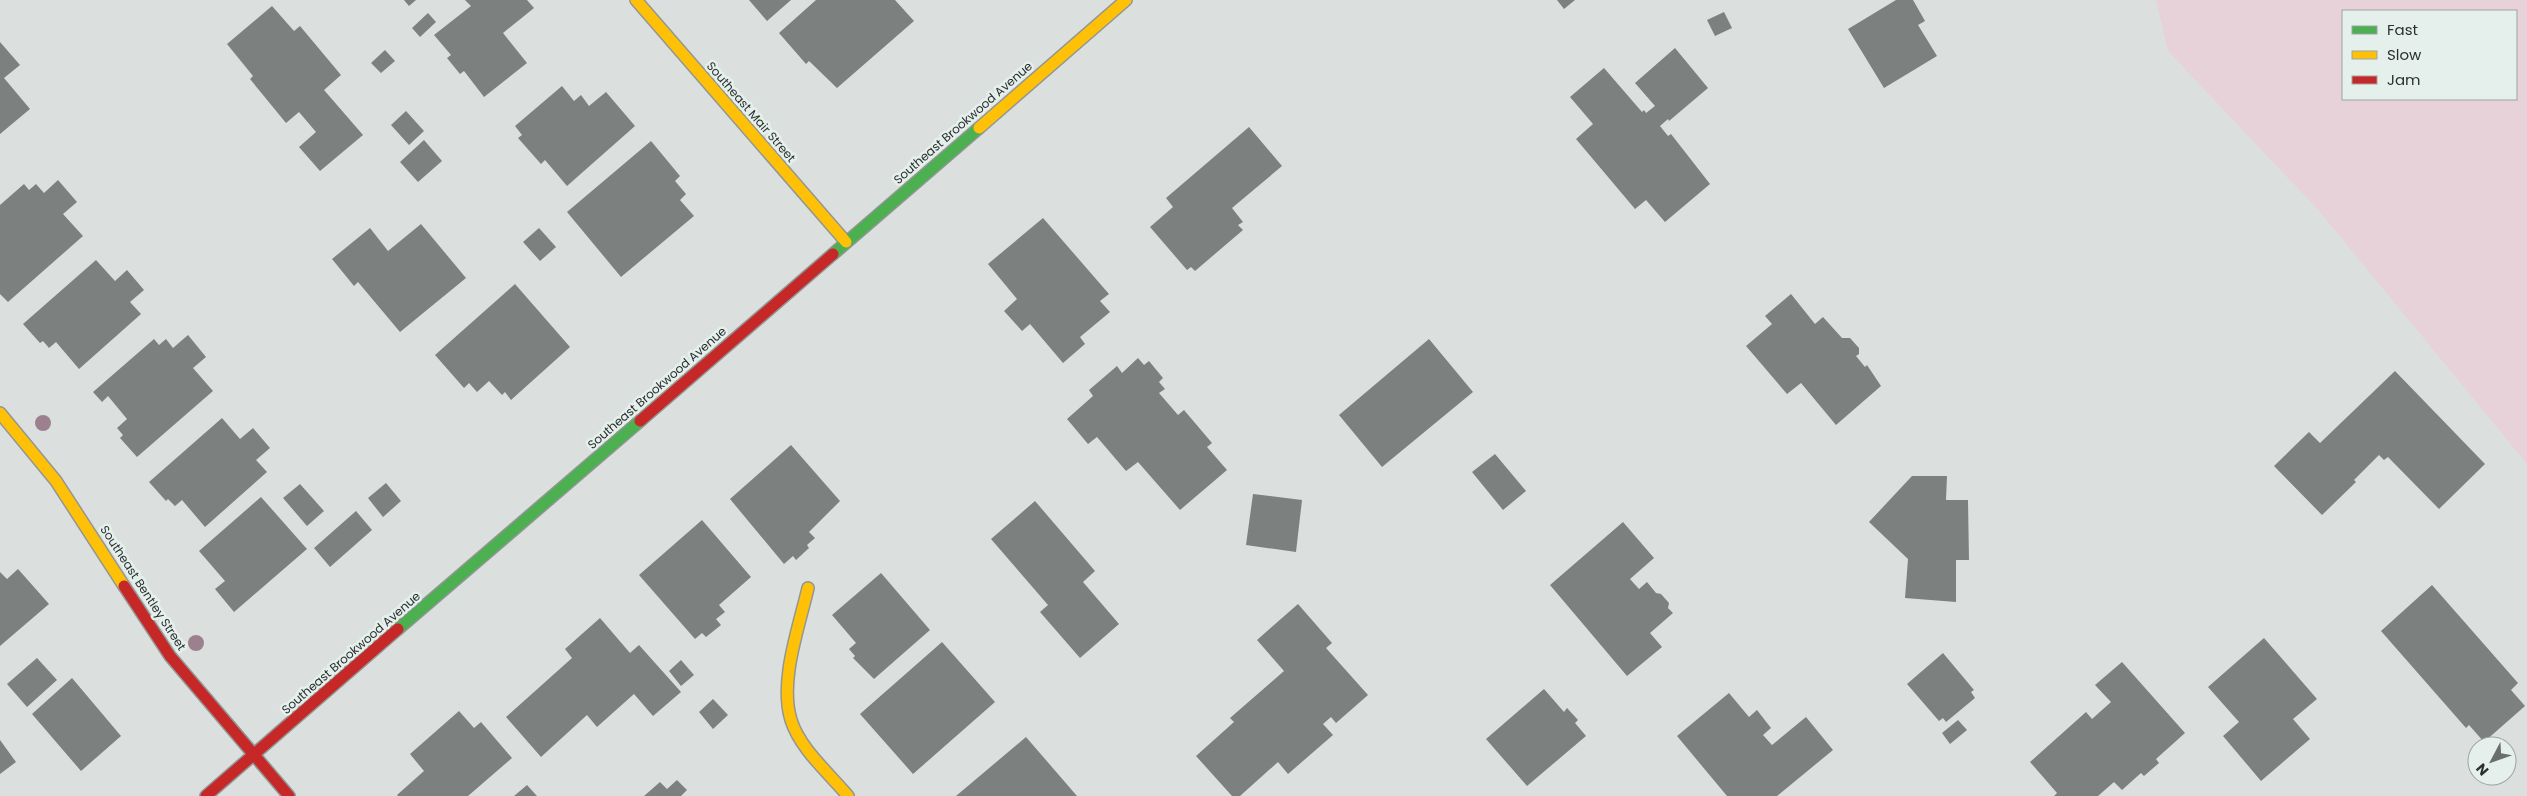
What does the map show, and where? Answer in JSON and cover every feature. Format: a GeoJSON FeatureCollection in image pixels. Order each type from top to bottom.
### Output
{"type":"FeatureCollection","features":[{"type":"Feature","properties":{"kind":"main road","name":"Southeast Mair Street"},"geometry":{"type":"LineString","coordinates":[[636,0],[846,242]]}},
{"type":"Feature","properties":{"kind":"main road","name":"Southeast Brookwood Avenue"},"geometry":{"type":"LineString","coordinates":[[206,796],[1126,0]]}},
{"type":"Feature","properties":{"kind":"main road","name":"Southeast Bentley Street"},"geometry":{"type":"LineString","coordinates":[[0,413],[56,481],[170,656],[289,796]]}},
{"type":"Feature","properties":{"kind":"main road"},"geometry":{"type":"LineString","coordinates":[[808,588],[786,687],[791,720],[806,747],[848,796]]}},
{"type":"Feature","properties":{"kind":"shaded area"},"geometry":{"type":"Polygon","coordinates":[[[2156,0],[2527,0],[2527,464],[2319,211],[2168,51],[2156,0]]]}},
{"type":"Feature","properties":{"kind":"building"},"geometry":{"type":"Polygon","coordinates":[[[404,0],[416,0],[409,6],[404,0]]]}},
{"type":"Feature","properties":{"kind":"building"},"geometry":{"type":"Polygon","coordinates":[[[465,0],[527,0],[534,8],[503,33],[527,63],[484,97],[464,71],[460,74],[447,58],[451,55],[434,35],[471,6],[465,0]]]}},
{"type":"Feature","properties":{"kind":"building"},"geometry":{"type":"Polygon","coordinates":[[[749,0],[791,0],[767,21],[749,0]]]}},
{"type":"Feature","properties":{"kind":"building"},"geometry":{"type":"Polygon","coordinates":[[[816,0],[895,0],[914,21],[837,88],[809,61],[806,64],[779,33],[816,0]]]}},
{"type":"Feature","properties":{"kind":"building"},"geometry":{"type":"Polygon","coordinates":[[[1557,0],[1575,0],[1564,9],[1557,0]]]}},
{"type":"Feature","properties":{"kind":"building"},"geometry":{"type":"Polygon","coordinates":[[[1896,0],[1913,0],[1925,21],[1918,25],[1937,56],[1884,88],[1848,29],[1896,0]]]}},
{"type":"Feature","properties":{"kind":"building"},"geometry":{"type":"Polygon","coordinates":[[[272,6],[294,31],[300,26],[341,75],[324,90],[363,135],[320,171],[299,147],[316,132],[299,112],[286,123],[250,79],[253,76],[227,44],[272,6]]]}},
{"type":"Feature","properties":{"kind":"building"},"geometry":{"type":"Polygon","coordinates":[[[1724,12],[1732,28],[1715,36],[1707,20],[1724,12]]]}},
{"type":"Feature","properties":{"kind":"building"},"geometry":{"type":"Polygon","coordinates":[[[428,13],[436,22],[420,37],[412,28],[428,13]]]}},
{"type":"Feature","properties":{"kind":"building"},"geometry":{"type":"Polygon","coordinates":[[[0,42],[20,65],[4,78],[30,109],[0,134],[0,42]]]}},
{"type":"Feature","properties":{"kind":"building"},"geometry":{"type":"Polygon","coordinates":[[[1675,48],[1708,88],[1669,121],[1668,119],[1660,126],[1668,136],[1671,134],[1710,184],[1665,222],[1646,200],[1635,209],[1576,139],[1593,124],[1570,97],[1604,68],[1642,112],[1644,110],[1646,113],[1655,106],[1635,83],[1675,48]]]}},
{"type":"Feature","properties":{"kind":"building"},"geometry":{"type":"Polygon","coordinates":[[[385,50],[395,61],[381,73],[371,63],[385,50]]]}},
{"type":"Feature","properties":{"kind":"building"},"geometry":{"type":"Polygon","coordinates":[[[562,86],[574,101],[581,95],[589,106],[606,92],[635,126],[567,186],[545,160],[541,164],[518,138],[522,135],[515,126],[562,86]]]}},
{"type":"Feature","properties":{"kind":"building"},"geometry":{"type":"Polygon","coordinates":[[[406,111],[424,131],[409,145],[391,125],[406,111]]]}},
{"type":"Feature","properties":{"kind":"building"},"geometry":{"type":"Polygon","coordinates":[[[1249,127],[1282,166],[1232,208],[1243,222],[1238,225],[1243,230],[1195,271],[1191,267],[1187,270],[1150,227],[1173,207],[1166,198],[1249,127]]]}},
{"type":"Feature","properties":{"kind":"building"},"geometry":{"type":"Polygon","coordinates":[[[424,140],[442,161],[418,182],[400,162],[424,140]]]}},
{"type":"Feature","properties":{"kind":"building"},"geometry":{"type":"Polygon","coordinates":[[[651,141],[680,176],[675,181],[686,194],[680,200],[694,216],[621,277],[567,212],[651,141]]]}},
{"type":"Feature","properties":{"kind":"building"},"geometry":{"type":"Polygon","coordinates":[[[58,180],[77,202],[63,214],[83,236],[8,302],[0,294],[0,205],[24,184],[29,190],[36,184],[44,193],[58,180]]]}},
{"type":"Feature","properties":{"kind":"building"},"geometry":{"type":"Polygon","coordinates":[[[1043,218],[1109,294],[1100,301],[1110,312],[1080,337],[1085,344],[1063,363],[1030,324],[1022,331],[1004,311],[1017,299],[988,264],[1043,218]]]}},
{"type":"Feature","properties":{"kind":"building"},"geometry":{"type":"Polygon","coordinates":[[[421,224],[466,278],[400,332],[358,282],[354,286],[332,259],[370,228],[388,251],[421,224]]]}},
{"type":"Feature","properties":{"kind":"building"},"geometry":{"type":"Polygon","coordinates":[[[539,228],[556,247],[540,261],[523,242],[539,228]]]}},
{"type":"Feature","properties":{"kind":"building"},"geometry":{"type":"Polygon","coordinates":[[[96,260],[115,281],[127,270],[144,290],[130,302],[141,314],[79,369],[56,342],[49,348],[43,341],[40,343],[23,324],[96,260]]]}},
{"type":"Feature","properties":{"kind":"building"},"geometry":{"type":"Polygon","coordinates":[[[515,284],[570,347],[511,400],[505,392],[502,395],[489,381],[477,392],[469,383],[464,388],[435,355],[515,284]]]}},
{"type":"Feature","properties":{"kind":"building"},"geometry":{"type":"Polygon","coordinates":[[[1791,294],[1815,324],[1823,317],[1842,338],[1850,338],[1859,348],[1859,354],[1856,356],[1865,367],[1867,365],[1881,386],[1836,425],[1801,383],[1787,394],[1746,346],[1772,324],[1765,316],[1791,294]]]}},
{"type":"Feature","properties":{"kind":"building"},"geometry":{"type":"Polygon","coordinates":[[[188,335],[206,357],[193,368],[213,391],[137,457],[120,438],[123,435],[117,428],[127,419],[108,396],[102,402],[93,392],[154,339],[159,345],[166,339],[173,348],[188,335]]]}},
{"type":"Feature","properties":{"kind":"building"},"geometry":{"type":"Polygon","coordinates":[[[1429,339],[1473,392],[1382,467],[1339,415],[1429,339]]]}},
{"type":"Feature","properties":{"kind":"building"},"geometry":{"type":"Polygon","coordinates":[[[1138,358],[1144,365],[1149,361],[1163,378],[1159,382],[1165,389],[1159,393],[1178,415],[1184,410],[1212,443],[1207,447],[1227,470],[1180,510],[1138,462],[1126,471],[1097,437],[1088,444],[1067,419],[1093,396],[1089,390],[1117,366],[1122,373],[1138,358]]]}},
{"type":"Feature","properties":{"kind":"building"},"geometry":{"type":"Polygon","coordinates":[[[2395,371],[2485,464],[2439,509],[2388,457],[2384,460],[2379,455],[2354,480],[2356,482],[2322,515],[2274,466],[2309,432],[2320,443],[2395,371]]]}},
{"type":"Feature","properties":{"kind":"building"},"geometry":{"type":"Polygon","coordinates":[[[222,418],[240,439],[253,428],[270,448],[256,460],[267,472],[205,527],[182,500],[175,506],[168,499],[166,501],[149,482],[222,418]]]}},
{"type":"Feature","properties":{"kind":"building"},"geometry":{"type":"Polygon","coordinates":[[[791,445],[840,501],[809,532],[815,538],[807,545],[809,548],[796,560],[793,556],[784,564],[730,499],[791,445]]]}},
{"type":"Feature","properties":{"kind":"building"},"geometry":{"type":"Polygon","coordinates":[[[1495,454],[1526,491],[1503,510],[1472,472],[1495,454]]]}},
{"type":"Feature","properties":{"kind":"building"},"geometry":{"type":"Polygon","coordinates":[[[1912,476],[1947,476],[1946,500],[1968,500],[1969,560],[1956,560],[1956,602],[1905,598],[1908,559],[1869,522],[1912,476]]]}},
{"type":"Feature","properties":{"kind":"building"},"geometry":{"type":"Polygon","coordinates":[[[386,483],[401,501],[383,517],[368,498],[386,483]]]}},
{"type":"Feature","properties":{"kind":"building"},"geometry":{"type":"Polygon","coordinates":[[[300,484],[324,511],[307,526],[283,498],[300,484]]]}},
{"type":"Feature","properties":{"kind":"building"},"geometry":{"type":"Polygon","coordinates":[[[1253,494],[1302,500],[1296,552],[1246,545],[1253,494]]]}},
{"type":"Feature","properties":{"kind":"building"},"geometry":{"type":"Polygon","coordinates":[[[261,497],[307,549],[234,612],[215,589],[225,581],[199,551],[261,497]]]}},
{"type":"Feature","properties":{"kind":"building"},"geometry":{"type":"Polygon","coordinates":[[[1035,501],[1095,571],[1083,582],[1119,624],[1080,658],[1040,612],[1048,605],[991,539],[1035,501]]]}},
{"type":"Feature","properties":{"kind":"building"},"geometry":{"type":"Polygon","coordinates":[[[356,511],[372,530],[330,567],[314,548],[356,511]]]}},
{"type":"Feature","properties":{"kind":"building"},"geometry":{"type":"Polygon","coordinates":[[[702,520],[751,577],[719,605],[725,612],[716,619],[721,625],[706,637],[702,633],[695,639],[639,575],[702,520]]]}},
{"type":"Feature","properties":{"kind":"building"},"geometry":{"type":"Polygon","coordinates":[[[1623,522],[1654,558],[1630,579],[1639,589],[1647,582],[1656,593],[1661,594],[1669,603],[1668,608],[1673,613],[1650,633],[1662,647],[1627,676],[1550,585],[1623,522]]]}},
{"type":"Feature","properties":{"kind":"building"},"geometry":{"type":"Polygon","coordinates":[[[18,569],[49,604],[0,646],[0,572],[7,579],[18,569]]]}},
{"type":"Feature","properties":{"kind":"building"},"geometry":{"type":"Polygon","coordinates":[[[881,573],[930,630],[874,679],[853,658],[855,656],[849,649],[856,643],[832,615],[881,573]]]}},
{"type":"Feature","properties":{"kind":"building"},"geometry":{"type":"Polygon","coordinates":[[[2432,585],[2518,683],[2511,690],[2525,706],[2491,736],[2479,736],[2469,725],[2466,728],[2381,631],[2432,585]]]}},
{"type":"Feature","properties":{"kind":"building"},"geometry":{"type":"Polygon","coordinates":[[[1298,604],[1332,643],[1326,648],[1368,695],[1336,723],[1331,717],[1323,724],[1333,735],[1288,774],[1278,762],[1240,796],[1232,796],[1196,756],[1234,722],[1230,718],[1284,671],[1257,640],[1298,604]]]}},
{"type":"Feature","properties":{"kind":"building"},"geometry":{"type":"Polygon","coordinates":[[[600,618],[630,653],[639,645],[681,692],[653,716],[634,694],[597,727],[587,715],[541,757],[506,717],[572,658],[565,649],[600,618]]]}},
{"type":"Feature","properties":{"kind":"building"},"geometry":{"type":"Polygon","coordinates":[[[2264,638],[2317,699],[2293,719],[2310,739],[2261,781],[2223,736],[2239,722],[2208,687],[2264,638]]]}},
{"type":"Feature","properties":{"kind":"building"},"geometry":{"type":"Polygon","coordinates":[[[942,642],[995,702],[913,774],[860,714],[942,642]]]}},
{"type":"Feature","properties":{"kind":"building"},"geometry":{"type":"Polygon","coordinates":[[[1943,653],[1974,690],[1971,692],[1975,698],[1946,722],[1943,718],[1939,721],[1907,684],[1943,653]]]}},
{"type":"Feature","properties":{"kind":"building"},"geometry":{"type":"Polygon","coordinates":[[[37,658],[57,680],[27,707],[7,684],[37,658]]]}},
{"type":"Feature","properties":{"kind":"building"},"geometry":{"type":"Polygon","coordinates":[[[681,660],[694,675],[681,686],[669,671],[681,660]]]}},
{"type":"Feature","properties":{"kind":"building"},"geometry":{"type":"Polygon","coordinates":[[[2122,662],[2185,733],[2156,759],[2159,763],[2144,776],[2141,773],[2122,790],[2114,782],[2098,796],[2054,796],[2057,793],[2030,762],[2086,712],[2092,719],[2111,702],[2095,685],[2122,662]]]}},
{"type":"Feature","properties":{"kind":"building"},"geometry":{"type":"Polygon","coordinates":[[[72,678],[121,736],[81,771],[32,714],[72,678]]]}},
{"type":"Feature","properties":{"kind":"building"},"geometry":{"type":"Polygon","coordinates":[[[1544,689],[1564,712],[1567,708],[1578,720],[1575,723],[1586,736],[1527,786],[1486,739],[1544,689]]]}},
{"type":"Feature","properties":{"kind":"building"},"geometry":{"type":"Polygon","coordinates":[[[1729,693],[1749,717],[1757,710],[1771,728],[1763,735],[1772,745],[1806,717],[1833,750],[1777,796],[1727,796],[1677,736],[1729,693]]]}},
{"type":"Feature","properties":{"kind":"building"},"geometry":{"type":"Polygon","coordinates":[[[713,699],[728,715],[713,729],[699,712],[713,699]]]}},
{"type":"Feature","properties":{"kind":"building"},"geometry":{"type":"Polygon","coordinates":[[[459,711],[474,728],[481,722],[512,758],[468,796],[398,796],[424,771],[410,754],[459,711]]]}},
{"type":"Feature","properties":{"kind":"building"},"geometry":{"type":"Polygon","coordinates":[[[1958,720],[1967,730],[1950,744],[1942,733],[1958,720]]]}},
{"type":"Feature","properties":{"kind":"building"},"geometry":{"type":"Polygon","coordinates":[[[1026,737],[1077,796],[956,796],[1026,737]]]}},
{"type":"Feature","properties":{"kind":"building"},"geometry":{"type":"Polygon","coordinates":[[[0,740],[16,762],[0,774],[0,740]]]}},
{"type":"Feature","properties":{"kind":"building"},"geometry":{"type":"Polygon","coordinates":[[[677,780],[687,790],[681,796],[644,796],[660,782],[667,789],[677,780]]]}},
{"type":"Feature","properties":{"kind":"building"},"geometry":{"type":"Polygon","coordinates":[[[527,785],[537,796],[514,796],[527,785]]]}},
{"type":"Feature","properties":{"kind":"traffic: fast"},"geometry":{"type":"LineString","coordinates":[[833,254],[979,128]]}},
{"type":"Feature","properties":{"kind":"traffic: fast"},"geometry":{"type":"LineString","coordinates":[[398,629],[640,421]]}},
{"type":"Feature","properties":{"kind":"traffic: slow"},"geometry":{"type":"LineString","coordinates":[[636,0],[846,242]]}},
{"type":"Feature","properties":{"kind":"traffic: slow"},"geometry":{"type":"LineString","coordinates":[[979,128],[1126,0]]}},
{"type":"Feature","properties":{"kind":"traffic: slow"},"geometry":{"type":"LineString","coordinates":[[0,413],[56,481],[124,586]]}},
{"type":"Feature","properties":{"kind":"traffic: slow"},"geometry":{"type":"LineString","coordinates":[[808,588],[789,671],[788,705],[791,720],[801,741],[848,796]]}},
{"type":"Feature","properties":{"kind":"traffic: jam"},"geometry":{"type":"LineString","coordinates":[[640,421],[833,254]]}},
{"type":"Feature","properties":{"kind":"traffic: jam"},"geometry":{"type":"LineString","coordinates":[[124,586],[170,656],[289,796]]}},
{"type":"Feature","properties":{"kind":"traffic: jam"},"geometry":{"type":"LineString","coordinates":[[206,796],[398,629]]}}]}
